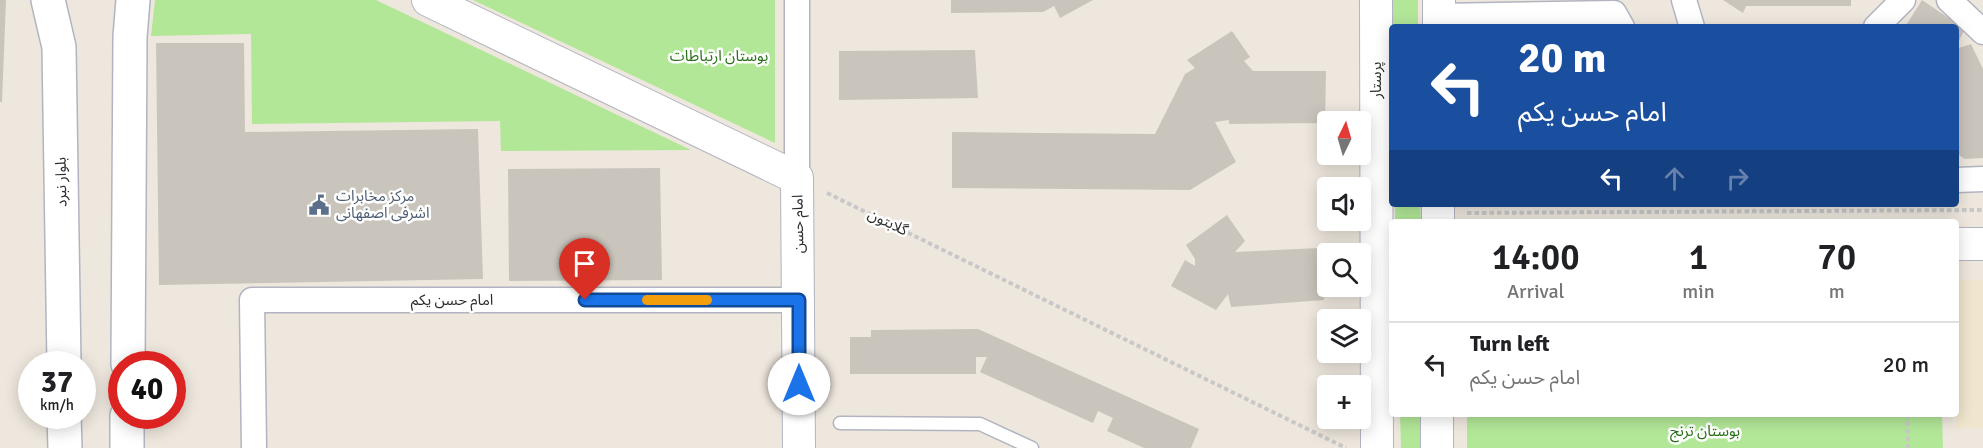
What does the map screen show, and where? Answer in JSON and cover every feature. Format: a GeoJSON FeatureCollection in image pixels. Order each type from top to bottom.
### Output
{"type":"FeatureCollection","features":[{"type":"Feature","properties":{"kind":"main road","name":"بلوار نبرد"},"geometry":{"type":"LineString","coordinates":[[48,0],[59,46],[64,351]]}},
{"type":"Feature","properties":{"kind":"main road"},"geometry":{"type":"LineString","coordinates":[[128,351],[130,37],[134,0]]}},
{"type":"Feature","properties":{"kind":"main road"},"geometry":{"type":"LineString","coordinates":[[64,429],[65,448]]}},
{"type":"Feature","properties":{"kind":"main road"},"geometry":{"type":"LineString","coordinates":[[127,429],[127,448]]}},
{"type":"Feature","properties":{"kind":"street"},"geometry":{"type":"LineString","coordinates":[[428,0],[797,178]]}},
{"type":"Feature","properties":{"kind":"street","name":"امام حسن"},"geometry":{"type":"LineString","coordinates":[[797,0],[800,448]]}},
{"type":"Feature","properties":{"kind":"street","name":"پرستار"},"geometry":{"type":"LineString","coordinates":[[1376,0],[1384,246],[1377,448]]}},
{"type":"Feature","properties":{"kind":"street"},"geometry":{"type":"LineString","coordinates":[[1684,0],[1691,24]]}},
{"type":"Feature","properties":{"kind":"street"},"geometry":{"type":"LineString","coordinates":[[1879,24],[1903,0]]}},
{"type":"Feature","properties":{"kind":"street"},"geometry":{"type":"LineString","coordinates":[[1949,0],[1983,32]]}},
{"type":"Feature","properties":{"kind":"street"},"geometry":{"type":"LineString","coordinates":[[1439,14],[1506,7],[1614,13],[1620,24]]}},
{"type":"Feature","properties":{"kind":"street"},"geometry":{"type":"LineString","coordinates":[[1959,180],[1983,179]]}},
{"type":"Feature","properties":{"kind":"street"},"geometry":{"type":"LineString","coordinates":[[1959,244],[1983,244]]}},
{"type":"Feature","properties":{"kind":"street","name":"امام حسن یکم"},"geometry":{"type":"LineString","coordinates":[[254,448],[252,300],[799,300]]}},
{"type":"Feature","properties":{"kind":"street"},"geometry":{"type":"LineString","coordinates":[[1437,417],[1437,448]]}},
{"type":"Feature","properties":{"kind":"lane"},"geometry":{"type":"LineString","coordinates":[[840,423],[980,424],[1032,448]]}},
{"type":"Feature","properties":{"kind":"path","name":"گلابتون"},"geometry":{"type":"LineString","coordinates":[[797,178],[1346,448]]}},
{"type":"Feature","properties":{"kind":"path"},"geometry":{"type":"LineString","coordinates":[[1445,213],[1983,210]]}},
{"type":"Feature","properties":{"kind":"path"},"geometry":{"type":"LineString","coordinates":[[1907,417],[1908,448]]}},
{"type":"Feature","properties":{"kind":"shaded area"},"geometry":{"type":"Polygon","coordinates":[[[1959,280],[1983,280],[1983,428],[1956,428],[1956,417],[1959,417],[1959,280]]]}},
{"type":"Feature","properties":{"kind":"green space"},"geometry":{"type":"Polygon","coordinates":[[[155,0],[376,0],[691,150],[501,151],[500,121],[252,124],[251,34],[151,36],[155,0]]]}},
{"type":"Feature","properties":{"kind":"green space","name":"بوستان ارتباطات"},"geometry":{"type":"Polygon","coordinates":[[[473,0],[775,0],[775,143],[473,0]]]}},
{"type":"Feature","properties":{"kind":"green space"},"geometry":{"type":"Polygon","coordinates":[[[1393,0],[1418,0],[1418,24],[1393,24],[1393,0]]]}},
{"type":"Feature","properties":{"kind":"green space"},"geometry":{"type":"Polygon","coordinates":[[[1395,207],[1420,207],[1421,219],[1395,219],[1395,207]]]}},
{"type":"Feature","properties":{"kind":"green space"},"geometry":{"type":"Polygon","coordinates":[[[1400,417],[1424,417],[1424,448],[1401,448],[1400,417]]]}},
{"type":"Feature","properties":{"kind":"green space","name":"بوستان ترنج"},"geometry":{"type":"Polygon","coordinates":[[[1467,417],[1942,417],[1943,448],[1467,448],[1467,417]]]}},
{"type":"Feature","properties":{"kind":"building"},"geometry":{"type":"Polygon","coordinates":[[[0,0],[6,0],[2,102],[0,102],[0,0]]]}},
{"type":"Feature","properties":{"kind":"building"},"geometry":{"type":"Polygon","coordinates":[[[951,0],[1093,0],[1060,18],[1054,6],[1043,12],[951,13],[951,0]]]}},
{"type":"Feature","properties":{"kind":"building"},"geometry":{"type":"Polygon","coordinates":[[[1723,0],[1851,0],[1851,6],[1746,6],[1743,13],[1723,0]]]}},
{"type":"Feature","properties":{"kind":"building"},"geometry":{"type":"Polygon","coordinates":[[[1922,0],[1958,24],[1907,24],[1922,0]]]}},
{"type":"Feature","properties":{"kind":"building"},"geometry":{"type":"Polygon","coordinates":[[[1959,25],[1965,29],[1959,40],[1959,25]]]}},
{"type":"Feature","properties":{"kind":"building"},"geometry":{"type":"Polygon","coordinates":[[[1232,31],[1250,57],[1244,61],[1253,71],[1326,71],[1325,111],[1317,111],[1317,123],[1229,124],[1229,120],[1215,122],[1236,162],[1190,190],[952,188],[952,132],[1155,134],[1185,74],[1195,68],[1187,60],[1232,31]]]}},
{"type":"Feature","properties":{"kind":"building","name":"مرکز مخابرات اشرفی اصفهانی"},"geometry":{"type":"Polygon","coordinates":[[[156,43],[244,43],[245,132],[478,129],[483,279],[159,285],[156,43]]]}},
{"type":"Feature","properties":{"kind":"building"},"geometry":{"type":"Polygon","coordinates":[[[1971,44],[1983,69],[1983,158],[1965,159],[1959,155],[1959,48],[1971,44]]]}},
{"type":"Feature","properties":{"kind":"building"},"geometry":{"type":"Polygon","coordinates":[[[975,50],[978,98],[839,100],[839,51],[975,50]]]}},
{"type":"Feature","properties":{"kind":"building"},"geometry":{"type":"Polygon","coordinates":[[[660,168],[662,280],[509,281],[508,169],[660,168]]]}},
{"type":"Feature","properties":{"kind":"building"},"geometry":{"type":"Polygon","coordinates":[[[1227,215],[1245,241],[1235,252],[1317,248],[1317,297],[1324,297],[1324,300],[1231,307],[1228,294],[1216,310],[1171,286],[1185,260],[1195,266],[1195,259],[1186,245],[1227,215]]]}},
{"type":"Feature","properties":{"kind":"building"},"geometry":{"type":"Polygon","coordinates":[[[978,329],[1199,429],[1191,448],[1144,448],[1107,431],[1113,418],[1098,411],[1093,423],[980,372],[987,357],[976,357],[976,374],[850,374],[850,337],[871,337],[871,330],[978,329]]]}},
{"type":"Feature","properties":{"kind":"slow traffic"},"geometry":{"type":"LineString","coordinates":[[647,300],[707,300]]}},
{"type":"Feature","properties":{"kind":"place","name":"مرکز مخابرات اشرفی اصفهانی"},"geometry":{"type":"Point","coordinates":[319,205]}},
{"type":"Feature","properties":{"kind":"route"},"geometry":{"type":"LineString","coordinates":[[585,300],[799,300],[799,384]]}}]}
